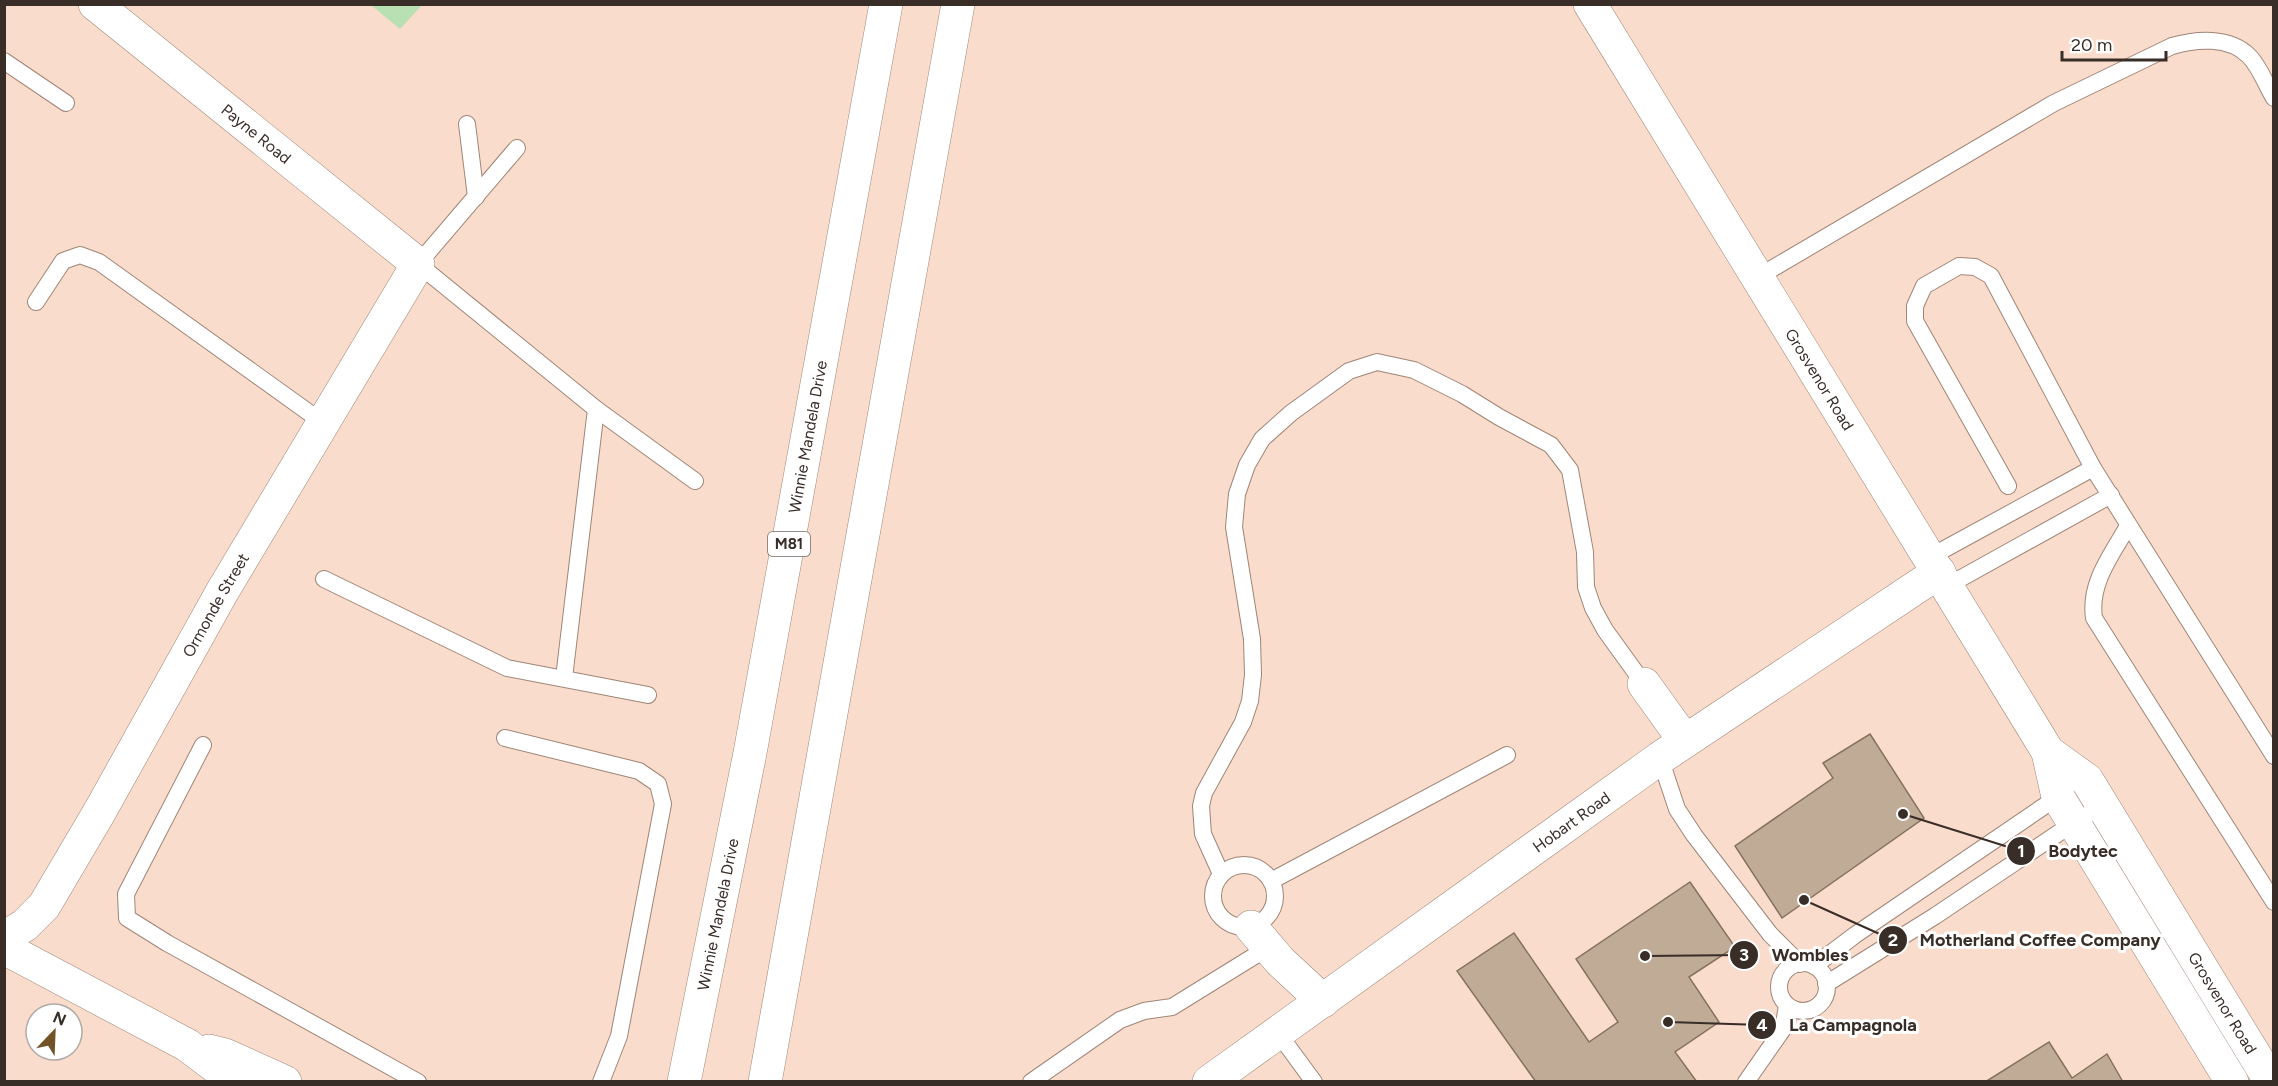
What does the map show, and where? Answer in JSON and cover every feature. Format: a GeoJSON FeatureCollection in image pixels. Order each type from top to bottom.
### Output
{"type":"FeatureCollection","features":[{"type":"Feature","properties":{"kind":"street","name":"Payne Road"},"geometry":{"type":"LineString","coordinates":[[95,4],[418,264]]}},
{"type":"Feature","properties":{"kind":"street","name":"Winnie Mandela Drive"},"geometry":{"type":"LineString","coordinates":[[684,1082],[750,753],[886,4]]}},
{"type":"Feature","properties":{"kind":"street"},"geometry":{"type":"LineString","coordinates":[[765,1082],[958,4]]}},
{"type":"Feature","properties":{"kind":"street","name":"Grosvenor Road"},"geometry":{"type":"LineString","coordinates":[[1590,4],[2048,752],[2067,809],[2232,1082]]}},
{"type":"Feature","properties":{"kind":"street","name":"Ormonde Street"},"geometry":{"type":"LineString","coordinates":[[4,938],[25,925],[44,906],[100,811],[222,592],[418,264]]}},
{"type":"Feature","properties":{"kind":"street","name":"Hobart Road"},"geometry":{"type":"LineString","coordinates":[[1209,1082],[1673,750],[1939,572]]}},
{"type":"Feature","properties":{"kind":"street"},"geometry":{"type":"LineString","coordinates":[[1644,684],[1673,750]]}},
{"type":"Feature","properties":{"kind":"street","name":"Grosvenor Road"},"geometry":{"type":"LineString","coordinates":[[2048,752],[2095,792],[2271,1082]]}},
{"type":"Feature","properties":{"kind":"street"},"geometry":{"type":"LineString","coordinates":[[1260,937],[1280,961],[1323,1001]]}},
{"type":"Feature","properties":{"kind":"street"},"geometry":{"type":"LineString","coordinates":[[4,948],[187,1045],[236,1082]]}},
{"type":"Feature","properties":{"kind":"street"},"geometry":{"type":"LineString","coordinates":[[187,1045],[225,1055],[285,1082]]}},
{"type":"Feature","properties":{"kind":"lane"},"geometry":{"type":"LineString","coordinates":[[1758,277],[2054,103],[2172,46],[2193,40],[2227,43],[2248,55],[2274,98]]}},
{"type":"Feature","properties":{"kind":"lane"},"geometry":{"type":"LineString","coordinates":[[4,61],[66,103]]}},
{"type":"Feature","properties":{"kind":"lane"},"geometry":{"type":"LineString","coordinates":[[467,124],[477,197]]}},
{"type":"Feature","properties":{"kind":"lane"},"geometry":{"type":"LineString","coordinates":[[518,148],[418,264],[596,409],[695,481]]}},
{"type":"Feature","properties":{"kind":"lane"},"geometry":{"type":"LineString","coordinates":[[36,302],[63,261],[80,255],[99,262],[322,422]]}},
{"type":"Feature","properties":{"kind":"lane"},"geometry":{"type":"LineString","coordinates":[[2008,486],[1915,321],[1915,306],[1924,286],[1959,266],[1975,267],[1991,276],[2093,468],[2274,756]]}},
{"type":"Feature","properties":{"kind":"lane"},"geometry":{"type":"LineString","coordinates":[[1221,874],[1203,834],[1201,806],[1204,793],[1243,722],[1250,701],[1253,675],[1252,639],[1234,527],[1237,495],[1247,465],[1262,439],[1291,413],[1349,371],[1377,362],[1414,370],[1462,394],[1551,445],[1570,470],[1585,552],[1586,587],[1593,608],[1605,630],[1644,684]]}},
{"type":"Feature","properties":{"kind":"lane"},"geometry":{"type":"LineString","coordinates":[[564,678],[596,409]]}},
{"type":"Feature","properties":{"kind":"lane"},"geometry":{"type":"LineString","coordinates":[[1939,572],[2093,468]]}},
{"type":"Feature","properties":{"kind":"lane"},"geometry":{"type":"LineString","coordinates":[[1939,572],[2111,495]]}},
{"type":"Feature","properties":{"kind":"lane"},"geometry":{"type":"LineString","coordinates":[[2128,526],[2099,577],[2092,601],[2094,618],[2274,902]]}},
{"type":"Feature","properties":{"kind":"lane"},"geometry":{"type":"LineString","coordinates":[[324,579],[507,668],[648,695]]}},
{"type":"Feature","properties":{"kind":"lane"},"geometry":{"type":"LineString","coordinates":[[505,738],[639,771],[658,784],[663,804],[619,1036],[601,1082]]}},
{"type":"Feature","properties":{"kind":"lane"},"geometry":{"type":"LineString","coordinates":[[203,745],[126,894],[127,918],[167,943],[410,1080]]}},
{"type":"Feature","properties":{"kind":"lane"},"geometry":{"type":"LineString","coordinates":[[1673,750],[1677,809],[1694,835],[1770,934],[1824,976],[1826,994],[1815,1007],[1798,1010],[1787,1005],[1779,992],[1781,976],[1770,934]]}},
{"type":"Feature","properties":{"kind":"lane"},"geometry":{"type":"LineString","coordinates":[[1271,881],[1508,755]]}},
{"type":"Feature","properties":{"kind":"lane"},"geometry":{"type":"LineString","coordinates":[[1781,976],[1793,965],[1807,965],[2095,792]]}},
{"type":"Feature","properties":{"kind":"lane"},"geometry":{"type":"LineString","coordinates":[[1826,984],[1935,916],[2067,809],[2095,792]]}},
{"type":"Feature","properties":{"kind":"lane"},"geometry":{"type":"LineString","coordinates":[[1031,1082],[1120,1020],[1144,1011],[1172,1007],[1260,937],[1262,922],[1270,914],[1275,903],[1275,892],[1271,881],[1254,867],[1242,865],[1231,867],[1221,874],[1214,888],[1213,904],[1221,918],[1260,937]]}},
{"type":"Feature","properties":{"kind":"lane"},"geometry":{"type":"LineString","coordinates":[[1746,1082],[1782,1029],[1787,1005]]}},
{"type":"Feature","properties":{"kind":"lane"},"geometry":{"type":"LineString","coordinates":[[1278,1033],[1314,1082]]}},
{"type":"Feature","properties":{"kind":"green space"},"geometry":{"type":"Polygon","coordinates":[[[371,5],[422,5],[400,29],[371,5]]]}},
{"type":"Feature","properties":{"kind":"building"},"geometry":{"type":"Polygon","coordinates":[[[1870,734],[1924,818],[1782,918],[1735,846],[1833,778],[1823,763],[1870,734]]]}},
{"type":"Feature","properties":{"kind":"building"},"geometry":{"type":"Polygon","coordinates":[[[1690,882],[1735,947],[1689,977],[1719,1022],[1675,1052],[1697,1082],[1536,1082],[1457,971],[1514,933],[1589,1042],[1618,1022],[1576,959],[1690,882]]]}},
{"type":"Feature","properties":{"kind":"building"},"geometry":{"type":"Polygon","coordinates":[[[2049,1042],[2072,1078],[2107,1054],[2123,1082],[1985,1082],[2049,1042]]]}},
{"type":"Feature","properties":{"kind":"place","name":"Bodytec"},"geometry":{"type":"Point","coordinates":[1903,814]}},
{"type":"Feature","properties":{"kind":"place","name":"Motherland Coffee Company"},"geometry":{"type":"Point","coordinates":[1804,900]}},
{"type":"Feature","properties":{"kind":"place","name":"Wombles"},"geometry":{"type":"Point","coordinates":[1645,956]}},
{"type":"Feature","properties":{"kind":"place","name":"La Campagnola"},"geometry":{"type":"Point","coordinates":[1668,1022]}}]}
